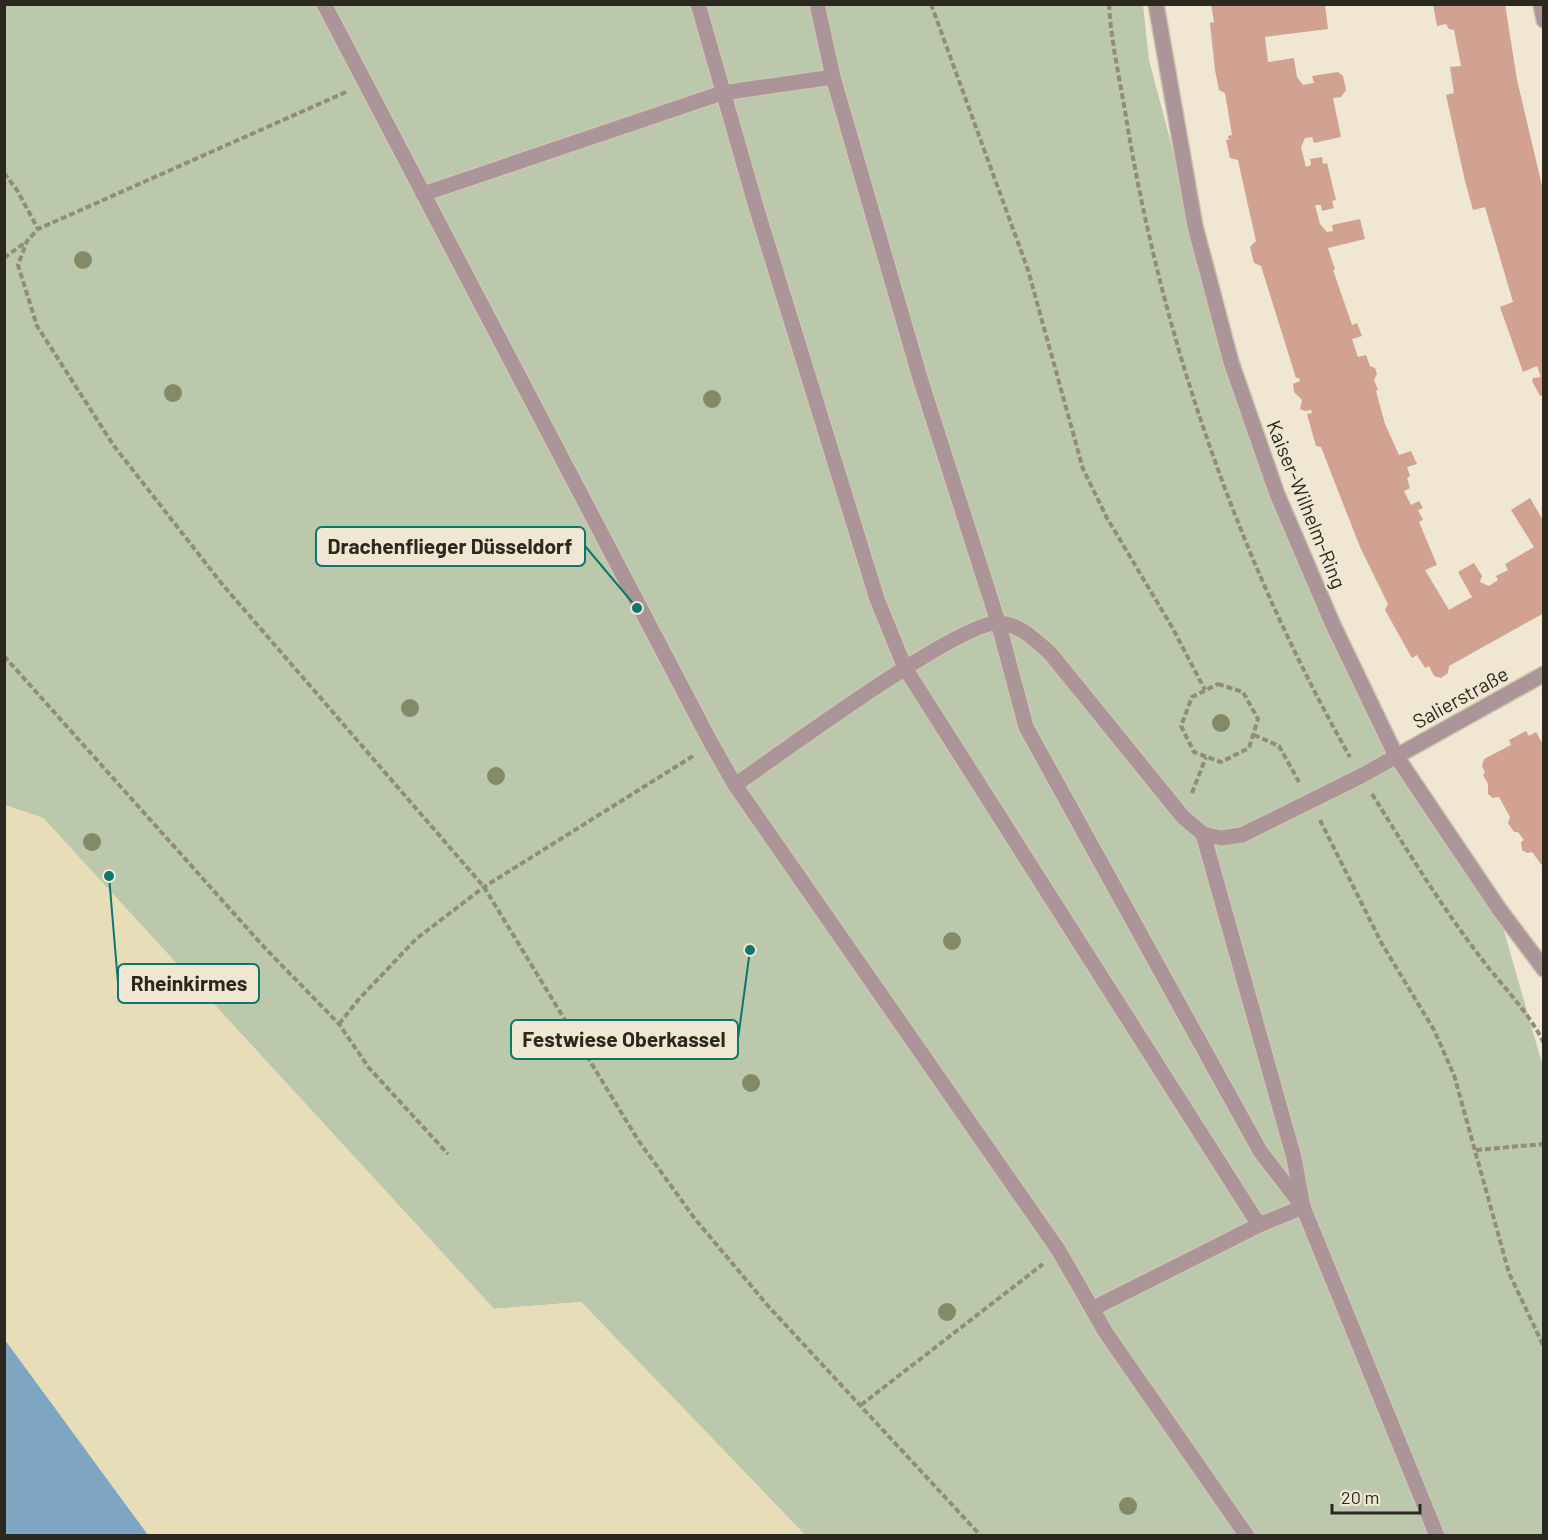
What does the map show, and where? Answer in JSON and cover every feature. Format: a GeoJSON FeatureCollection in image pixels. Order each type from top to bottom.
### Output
{"type":"FeatureCollection","features":[{"type":"Feature","properties":{"kind":"street"},"geometry":{"type":"LineString","coordinates":[[324,4],[364,84],[735,785],[1059,1251],[1094,1308],[1106,1333],[1247,1536]]}},
{"type":"Feature","properties":{"kind":"street"},"geometry":{"type":"LineString","coordinates":[[698,4],[722,93],[877,599],[904,668],[1259,1225]]}},
{"type":"Feature","properties":{"kind":"street"},"geometry":{"type":"LineString","coordinates":[[817,4],[833,77],[920,378],[998,622],[1026,727],[1260,1151],[1303,1207]]}},
{"type":"Feature","properties":{"kind":"street","name":"Kaiser-Wilhelm-Ring"},"geometry":{"type":"LineString","coordinates":[[1156,4],[1195,226],[1231,362],[1277,494],[1334,625],[1396,756],[1499,909],[1544,969]]}},
{"type":"Feature","properties":{"kind":"street"},"geometry":{"type":"LineString","coordinates":[[1541,4],[1544,20]]}},
{"type":"Feature","properties":{"kind":"street"},"geometry":{"type":"LineString","coordinates":[[423,194],[722,93],[833,77]]}},
{"type":"Feature","properties":{"kind":"street"},"geometry":{"type":"LineString","coordinates":[[735,785],[904,668],[957,636],[998,622],[1025,631],[1050,653],[1183,817],[1203,834],[1294,1158],[1303,1207],[1437,1536]]}},
{"type":"Feature","properties":{"kind":"street","name":"Salierstraße"},"geometry":{"type":"LineString","coordinates":[[1203,834],[1221,838],[1242,835],[1396,756],[1544,674]]}},
{"type":"Feature","properties":{"kind":"street"},"geometry":{"type":"LineString","coordinates":[[1094,1308],[1259,1225],[1303,1207]]}},
{"type":"Feature","properties":{"kind":"path"},"geometry":{"type":"LineString","coordinates":[[931,4],[1028,270],[1083,469],[1107,518],[1172,627],[1204,690]]}},
{"type":"Feature","properties":{"kind":"path"},"geometry":{"type":"LineString","coordinates":[[4,258],[27,241],[38,229],[364,84]]}},
{"type":"Feature","properties":{"kind":"path"},"geometry":{"type":"LineString","coordinates":[[4,173],[17,190],[38,229]]}},
{"type":"Feature","properties":{"kind":"path"},"geometry":{"type":"LineString","coordinates":[[27,241],[18,265],[37,326],[114,446],[222,584],[484,887],[638,1140],[688,1210],[769,1307],[981,1536]]}},
{"type":"Feature","properties":{"kind":"path"},"geometry":{"type":"LineString","coordinates":[[4,656],[263,946],[339,1024],[369,1068],[448,1154]]}},
{"type":"Feature","properties":{"kind":"path"},"geometry":{"type":"LineString","coordinates":[[1218,684],[1243,692],[1258,718],[1250,748],[1221,762],[1194,752],[1181,726],[1192,697],[1204,690],[1218,684]]}},
{"type":"Feature","properties":{"kind":"path"},"geometry":{"type":"LineString","coordinates":[[1254,735],[1279,746],[1310,801],[1382,944],[1434,1030],[1454,1075],[1509,1273],[1544,1347]]}},
{"type":"Feature","properties":{"kind":"path"},"geometry":{"type":"LineString","coordinates":[[339,1024],[359,999],[416,939],[484,887],[600,813],[667,775],[711,743]]}},
{"type":"Feature","properties":{"kind":"path"},"geometry":{"type":"LineString","coordinates":[[1183,817],[1206,757]]}},
{"type":"Feature","properties":{"kind":"path"},"geometry":{"type":"LineString","coordinates":[[1476,1150],[1544,1144]]}},
{"type":"Feature","properties":{"kind":"path"},"geometry":{"type":"LineString","coordinates":[[861,1405],[1059,1251]]}},
{"type":"Feature","properties":{"kind":"green space"},"geometry":{"type":"Polygon","coordinates":[[[4,5],[1143,5],[1149,60],[1229,362],[1395,756],[1498,910],[1543,1067],[1543,1535],[805,1535],[581,1302],[494,1309],[43,818],[5,805],[4,5]]]}},
{"type":"Feature","properties":{"kind":"sand"},"geometry":{"type":"Polygon","coordinates":[[[4,805],[43,818],[494,1309],[581,1302],[805,1535],[148,1535],[5,1340],[4,805]]]}},
{"type":"Feature","properties":{"kind":"water"},"geometry":{"type":"Polygon","coordinates":[[[5,1340],[148,1535],[5,1535],[5,1340]]]}},
{"type":"Feature","properties":{"kind":"building"},"geometry":{"type":"Polygon","coordinates":[[[1211,4],[1325,4],[1328,29],[1265,37],[1268,62],[1294,58],[1297,77],[1303,85],[1314,83],[1312,76],[1338,72],[1343,76],[1346,90],[1341,97],[1333,98],[1341,137],[1314,143],[1312,137],[1305,138],[1301,147],[1306,167],[1311,165],[1310,159],[1322,157],[1323,164],[1327,163],[1336,200],[1332,201],[1334,208],[1322,211],[1321,205],[1315,205],[1320,224],[1327,232],[1333,231],[1332,225],[1360,219],[1365,239],[1328,248],[1335,270],[1333,270],[1352,325],[1357,323],[1362,336],[1352,339],[1358,357],[1366,355],[1370,366],[1375,368],[1377,374],[1374,380],[1385,424],[1399,455],[1411,451],[1417,464],[1407,467],[1410,488],[1404,491],[1411,505],[1419,501],[1423,508],[1418,510],[1423,520],[1419,522],[1437,565],[1425,570],[1449,610],[1472,597],[1458,572],[1474,563],[1482,576],[1480,582],[1489,586],[1498,580],[1496,576],[1508,570],[1505,564],[1534,547],[1511,510],[1530,498],[1544,522],[1544,613],[1449,666],[1448,673],[1441,678],[1434,676],[1429,666],[1425,668],[1417,655],[1412,658],[1385,610],[1388,604],[1360,547],[1321,447],[1316,446],[1307,414],[1312,413],[1311,410],[1300,409],[1302,400],[1294,392],[1293,384],[1300,381],[1296,378],[1261,266],[1254,263],[1250,247],[1256,241],[1238,160],[1230,158],[1226,140],[1229,140],[1228,136],[1232,135],[1225,93],[1219,90],[1215,70],[1210,23],[1214,22],[1211,4]]]}},
{"type":"Feature","properties":{"kind":"building"},"geometry":{"type":"Polygon","coordinates":[[[1433,4],[1505,4],[1517,80],[1544,194],[1544,394],[1540,396],[1532,381],[1533,378],[1541,377],[1537,366],[1523,372],[1500,307],[1513,302],[1485,207],[1473,210],[1465,181],[1446,95],[1454,93],[1450,67],[1461,66],[1454,30],[1449,29],[1446,24],[1437,26],[1433,4]]]}},
{"type":"Feature","properties":{"kind":"building"},"geometry":{"type":"Polygon","coordinates":[[[1526,731],[1529,736],[1536,732],[1544,746],[1544,868],[1532,852],[1527,853],[1522,850],[1521,842],[1524,840],[1508,823],[1510,817],[1499,797],[1493,798],[1488,794],[1488,784],[1483,775],[1485,773],[1482,766],[1484,759],[1511,745],[1509,740],[1526,731]]]}},
{"type":"Feature","properties":{"kind":"place","name":"Drachenflieger Düsseldorf"},"geometry":{"type":"Point","coordinates":[637,608]}},
{"type":"Feature","properties":{"kind":"place","name":"Rheinkirmes"},"geometry":{"type":"Point","coordinates":[109,876]}},
{"type":"Feature","properties":{"kind":"place","name":"Festwiese Oberkassel"},"geometry":{"type":"Point","coordinates":[750,950]}}]}
